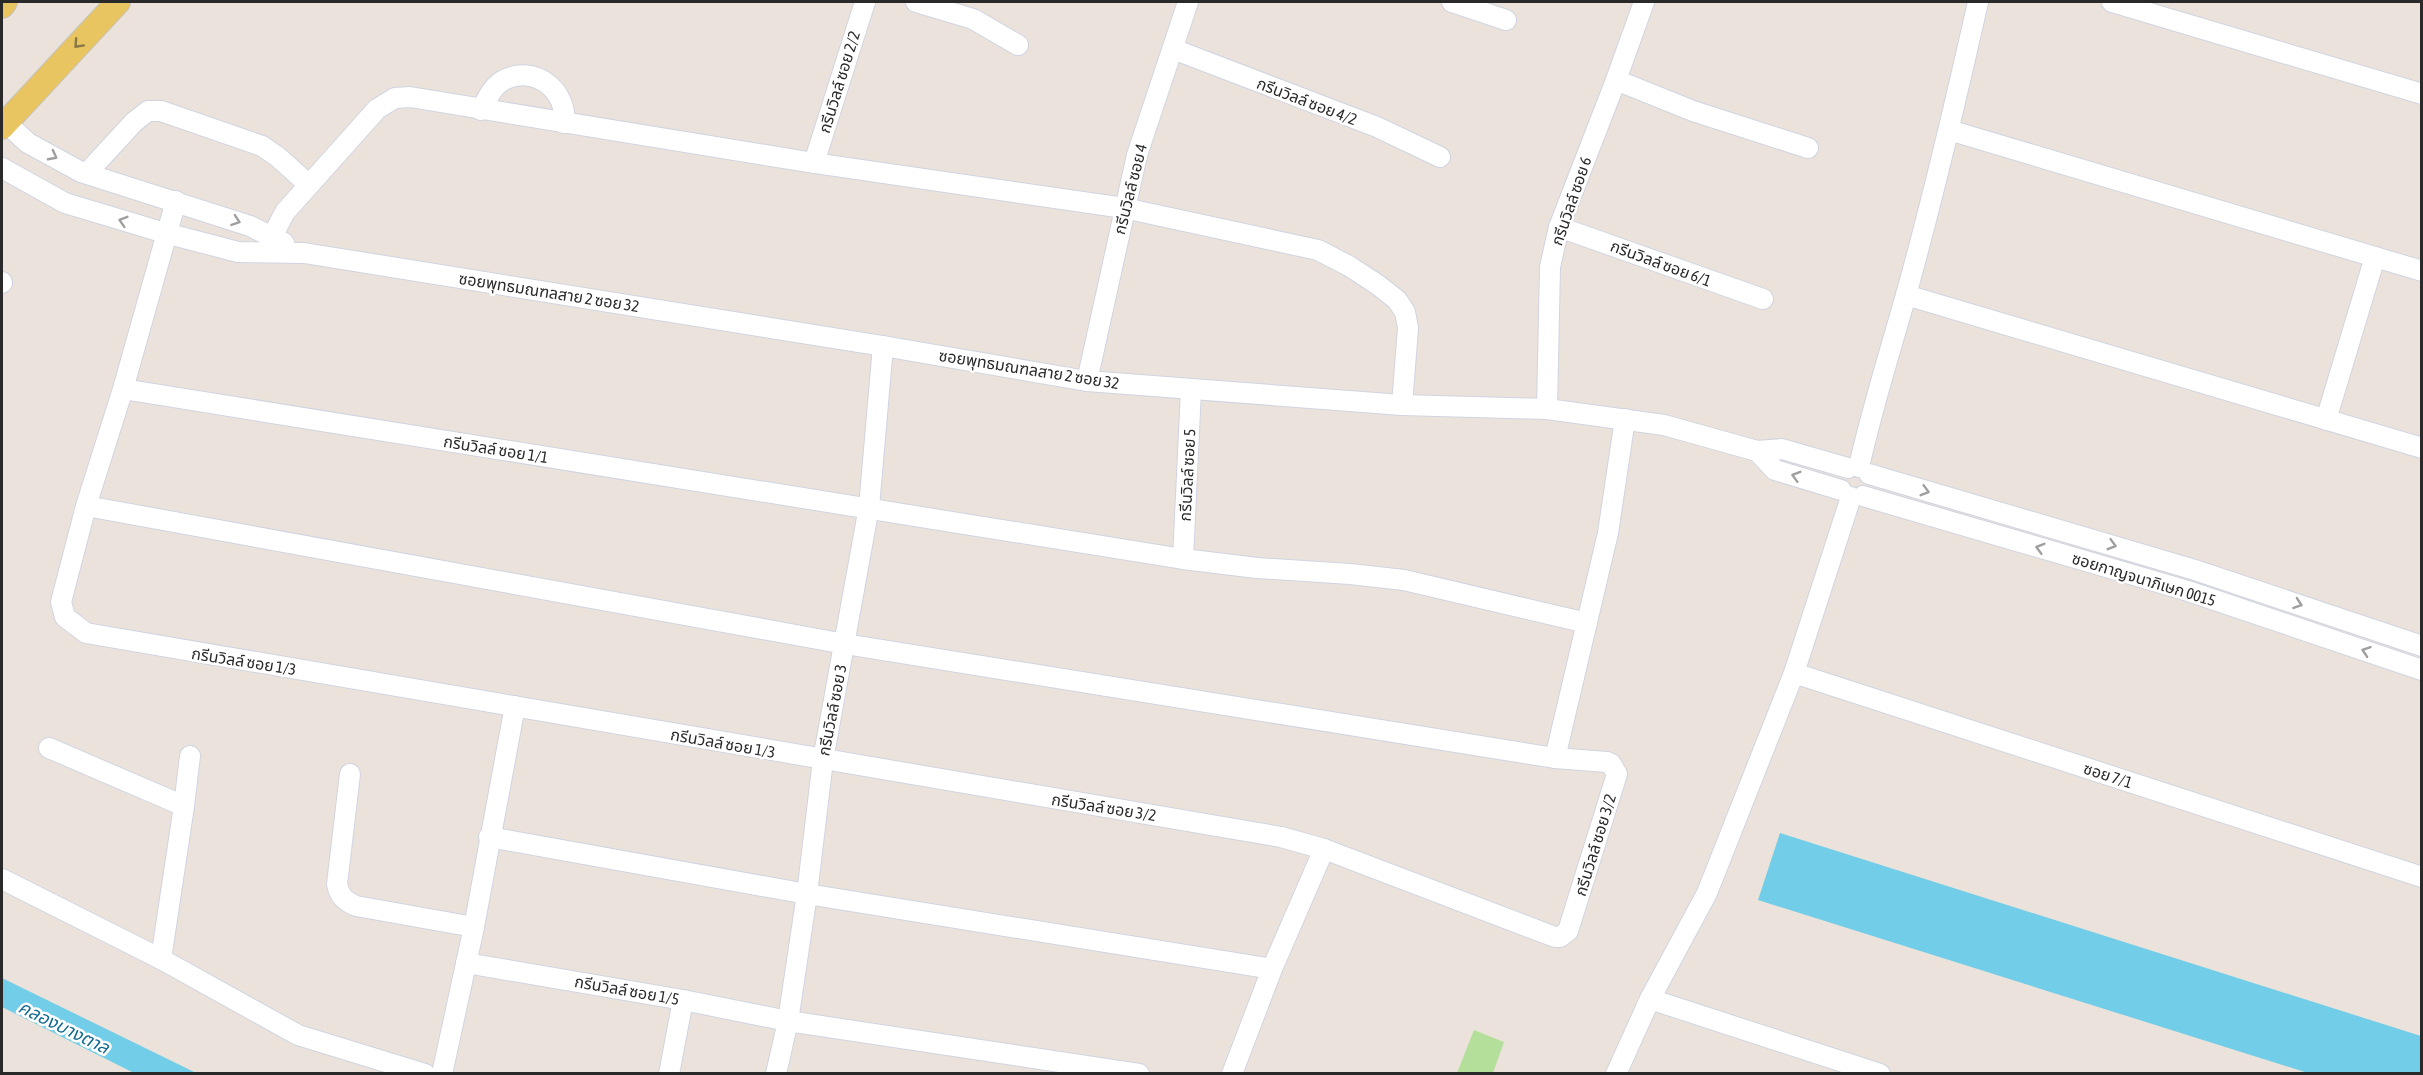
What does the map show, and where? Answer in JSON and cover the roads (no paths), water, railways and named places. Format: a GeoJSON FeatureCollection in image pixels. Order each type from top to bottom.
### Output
{"type":"FeatureCollection","features":[{"type":"Feature","properties":{"kind":"main road"},"geometry":{"type":"LineString","coordinates":[[2,6],[5,2]]}},
{"type":"Feature","properties":{"kind":"main road"},"geometry":{"type":"LineString","coordinates":[[4,125],[118,2]]}},
{"type":"Feature","properties":{"kind":"street","name":"กรีนวิลล์ ซอย 2/2"},"geometry":{"type":"LineString","coordinates":[[814,163],[865,2]]}},
{"type":"Feature","properties":{"kind":"street"},"geometry":{"type":"LineString","coordinates":[[916,2],[973,19],[1018,45]]}},
{"type":"Feature","properties":{"kind":"street","name":"กรีนวิลล์ ซอย 4"},"geometry":{"type":"LineString","coordinates":[[1087,381],[1137,155],[1188,2]]}},
{"type":"Feature","properties":{"kind":"street"},"geometry":{"type":"LineString","coordinates":[[1452,2],[1506,20]]}},
{"type":"Feature","properties":{"kind":"street","name":"กรีนวิลล์ ซอย 6"},"geometry":{"type":"LineString","coordinates":[[1547,409],[1550,267],[1559,227],[1644,2]]}},
{"type":"Feature","properties":{"kind":"street"},"geometry":{"type":"LineString","coordinates":[[1616,1074],[1650,999],[1707,893],[1794,673],[1852,494],[1870,486],[1859,470],[1869,421],[1906,295],[1949,130],[1978,2]]}},
{"type":"Feature","properties":{"kind":"street"},"geometry":{"type":"LineString","coordinates":[[2112,2],[2421,94]]}},
{"type":"Feature","properties":{"kind":"street","name":"กรีนวิลล์ ซอย 4/2"},"geometry":{"type":"LineString","coordinates":[[1173,49],[1377,128],[1440,157]]}},
{"type":"Feature","properties":{"kind":"street"},"geometry":{"type":"LineString","coordinates":[[481,110],[501,81],[522,75],[549,84],[558,92],[565,107],[564,123]]}},
{"type":"Feature","properties":{"kind":"street"},"geometry":{"type":"LineString","coordinates":[[1616,80],[1693,111],[1808,148]]}},
{"type":"Feature","properties":{"kind":"street"},"geometry":{"type":"LineString","coordinates":[[272,237],[285,212],[377,109],[394,98],[410,97],[814,163],[1124,208],[1318,250],[1378,285],[1397,300],[1405,312],[1408,328],[1402,405]]}},
{"type":"Feature","properties":{"kind":"street"},"geometry":{"type":"LineString","coordinates":[[87,173],[134,122],[148,111],[161,111],[262,146],[308,184]]}},
{"type":"Feature","properties":{"kind":"street","name":"ซอยพุทธมณฑลสาย 2 ซอย 32"},"geometry":{"type":"LineString","coordinates":[[4,125],[28,143],[87,173],[250,226],[304,253]]}},
{"type":"Feature","properties":{"kind":"street"},"geometry":{"type":"LineString","coordinates":[[1949,130],[2421,271]]}},
{"type":"Feature","properties":{"kind":"street","name":"ซอยพุทธมณฑลสาย 2 ซอย 32"},"geometry":{"type":"LineString","coordinates":[[3,172],[65,203],[238,252],[304,253],[1087,381],[1402,405],[1547,409],[1625,419],[1664,425],[1757,451],[1782,449],[1859,470]]}},
{"type":"Feature","properties":{"kind":"street","name":"กรีนวิลล์ ซอย 1/3"},"geometry":{"type":"LineString","coordinates":[[176,201],[165,233],[123,389],[86,506],[61,602],[65,617],[86,633],[823,760]]}},
{"type":"Feature","properties":{"kind":"street","name":"กรีนวิลล์ ซอย 6/1"},"geometry":{"type":"LineString","coordinates":[[1559,227],[1763,299]]}},
{"type":"Feature","properties":{"kind":"street"},"geometry":{"type":"LineString","coordinates":[[2326,420],[2375,256]]}},
{"type":"Feature","properties":{"kind":"street"},"geometry":{"type":"LineString","coordinates":[[1906,295],[2421,448]]}},
{"type":"Feature","properties":{"kind":"street","name":"กรีนวิลล์ ซอย 3"},"geometry":{"type":"LineString","coordinates":[[776,1074],[788,1021],[807,894],[823,760],[869,507],[884,346]]}},
{"type":"Feature","properties":{"kind":"street","name":"กรีนวิลล์ ซอย 1/1"},"geometry":{"type":"LineString","coordinates":[[123,389],[1183,559],[1257,568],[1404,580],[1587,623]]}},
{"type":"Feature","properties":{"kind":"street","name":"กรีนวิลล์ ซอย 5"},"geometry":{"type":"LineString","coordinates":[[1183,559],[1191,390]]}},
{"type":"Feature","properties":{"kind":"street"},"geometry":{"type":"LineString","coordinates":[[1555,758],[1608,533],[1625,419]]}},
{"type":"Feature","properties":{"kind":"street","name":"ซอยพุทธมณฑลสาย 2 ซอย 32"},"geometry":{"type":"LineString","coordinates":[[1757,451],[1775,470],[1852,494]]}},
{"type":"Feature","properties":{"kind":"street"},"geometry":{"type":"LineString","coordinates":[[1852,494],[1840,477],[1859,470]]}},
{"type":"Feature","properties":{"kind":"street","name":"ซอยกาญจนาภิเษก 0015"},"geometry":{"type":"LineString","coordinates":[[1859,470],[2195,570],[2421,646]]}},
{"type":"Feature","properties":{"kind":"street","name":"ซอยกาญจนาภิเษก 0015"},"geometry":{"type":"LineString","coordinates":[[1852,494],[2188,591],[2421,670]]}},
{"type":"Feature","properties":{"kind":"street","name":"กรีนวิลล์ ซอย 3/2"},"geometry":{"type":"LineString","coordinates":[[86,506],[845,644],[1555,758],[1607,762],[1617,774],[1568,931],[1560,937],[1324,849],[1281,837],[823,760]]}},
{"type":"Feature","properties":{"kind":"street","name":"ซอย 7/1"},"geometry":{"type":"LineString","coordinates":[[1794,673],[2421,877]]}},
{"type":"Feature","properties":{"kind":"street"},"geometry":{"type":"LineString","coordinates":[[442,1074],[474,927],[515,706]]}},
{"type":"Feature","properties":{"kind":"street"},"geometry":{"type":"LineString","coordinates":[[49,748],[184,806]]}},
{"type":"Feature","properties":{"kind":"street"},"geometry":{"type":"LineString","coordinates":[[161,959],[190,756]]}},
{"type":"Feature","properties":{"kind":"street"},"geometry":{"type":"LineString","coordinates":[[350,774],[337,884],[339,893],[347,902],[356,906],[474,927]]}},
{"type":"Feature","properties":{"kind":"street"},"geometry":{"type":"LineString","coordinates":[[489,837],[807,894],[1272,969]]}},
{"type":"Feature","properties":{"kind":"street"},"geometry":{"type":"LineString","coordinates":[[1232,1074],[1272,969],[1324,849]]}},
{"type":"Feature","properties":{"kind":"street"},"geometry":{"type":"LineString","coordinates":[[2,879],[161,959],[297,1035],[425,1074]]}},
{"type":"Feature","properties":{"kind":"street","name":"กรีนวิลล์ ซอย 1/5"},"geometry":{"type":"LineString","coordinates":[[466,963],[683,1000],[788,1021],[1139,1074]]}},
{"type":"Feature","properties":{"kind":"street"},"geometry":{"type":"LineString","coordinates":[[1650,999],[1880,1074]]}},
{"type":"Feature","properties":{"kind":"street"},"geometry":{"type":"LineString","coordinates":[[669,1074],[683,1000]]}},
{"type":"Feature","properties":{"kind":"water"},"geometry":{"type":"Polygon","coordinates":[[[1780,833],[2421,1036],[2421,1073],[2308,1073],[1758,900],[1780,833]]]}},
{"type":"Feature","properties":{"kind":"water","name":"คลองบางตาล"},"geometry":{"type":"Polygon","coordinates":[[[2,978],[196,1073],[134,1073],[2,1007],[2,978]]]}}]}
